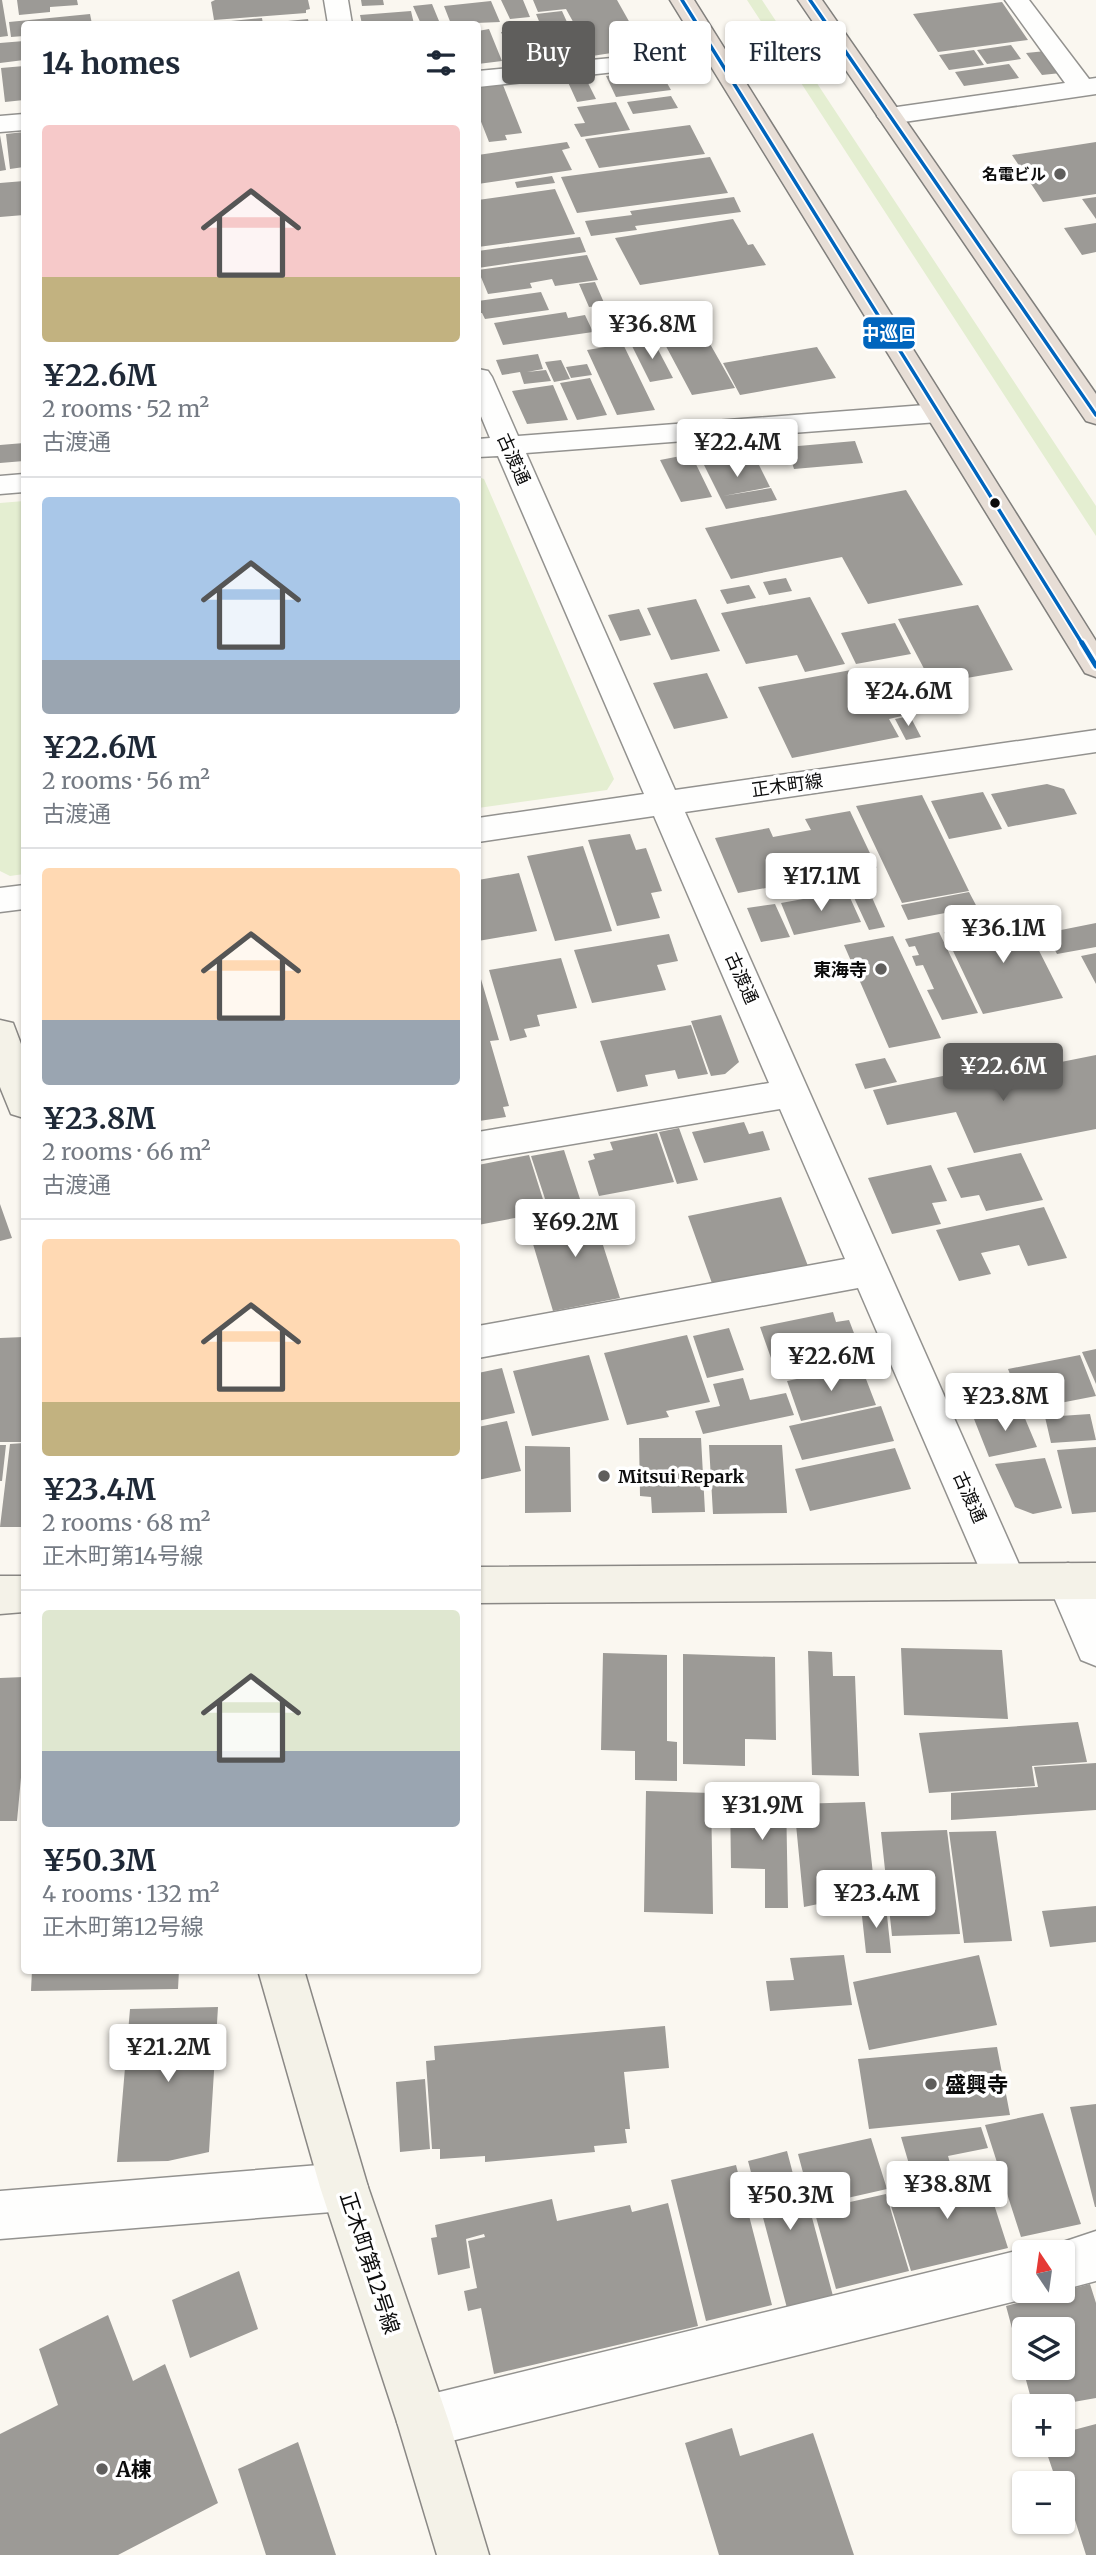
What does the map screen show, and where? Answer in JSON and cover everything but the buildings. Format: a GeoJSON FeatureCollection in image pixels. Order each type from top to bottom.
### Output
{"type":"FeatureCollection","features":[{"type":"Feature","properties":{"kind":"highway"},"geometry":{"type":"LineString","coordinates":[[682,0],[1096,666]]}},
{"type":"Feature","properties":{"kind":"highway"},"geometry":{"type":"LineString","coordinates":[[810,0],[1091,400]]}},
{"type":"Feature","properties":{"kind":"street"},"geometry":{"type":"LineString","coordinates":[[336,0],[340,21]]}},
{"type":"Feature","properties":{"kind":"street"},"geometry":{"type":"LineString","coordinates":[[1017,0],[1089,87]]}},
{"type":"Feature","properties":{"kind":"street"},"geometry":{"type":"LineString","coordinates":[[481,79],[715,55]]}},
{"type":"Feature","properties":{"kind":"street"},"geometry":{"type":"LineString","coordinates":[[890,116],[1089,87]]}},
{"type":"Feature","properties":{"kind":"street"},"geometry":{"type":"LineString","coordinates":[[0,124],[21,122]]}},
{"type":"Feature","properties":{"kind":"street","name":"古渡通"},"geometry":{"type":"LineString","coordinates":[[481,391],[493,447],[665,802],[1005,1580]]}},
{"type":"Feature","properties":{"kind":"street"},"geometry":{"type":"LineString","coordinates":[[493,447],[938,413]]}},
{"type":"Feature","properties":{"kind":"street"},"geometry":{"type":"LineString","coordinates":[[0,485],[21,483]]}},
{"type":"Feature","properties":{"kind":"street","name":"正木町線"},"geometry":{"type":"LineString","coordinates":[[481,830],[1096,741]]}},
{"type":"Feature","properties":{"kind":"street"},"geometry":{"type":"LineString","coordinates":[[0,900],[21,897]]}},
{"type":"Feature","properties":{"kind":"street"},"geometry":{"type":"LineString","coordinates":[[0,1033],[21,1095]]}},
{"type":"Feature","properties":{"kind":"street"},"geometry":{"type":"LineString","coordinates":[[481,1145],[792,1093]]}},
{"type":"Feature","properties":{"kind":"street"},"geometry":{"type":"LineString","coordinates":[[481,1341],[870,1270]]}},
{"type":"Feature","properties":{"kind":"street"},"geometry":{"type":"LineString","coordinates":[[481,1584],[1082,1581],[1096,1647]]}},
{"type":"Feature","properties":{"kind":"street"},"geometry":{"type":"LineString","coordinates":[[0,1595],[21,1594]]}},
{"type":"Feature","properties":{"kind":"street","name":"正木町第12号線"},"geometry":{"type":"LineString","coordinates":[[282,1974],[344,2187],[463,2555]]}},
{"type":"Feature","properties":{"kind":"street"},"geometry":{"type":"LineString","coordinates":[[0,2215],[344,2187]]}},
{"type":"Feature","properties":{"kind":"street"},"geometry":{"type":"LineString","coordinates":[[1075,2261],[1096,2256]]}},
{"type":"Feature","properties":{"kind":"street"},"geometry":{"type":"LineString","coordinates":[[422,2422],[1012,2277]]}},
{"type":"Feature","properties":{"kind":"green space"},"geometry":{"type":"Polygon","coordinates":[[[747,0],[762,0],[776,21],[761,21],[747,0]]]}},
{"type":"Feature","properties":{"kind":"green space"},"geometry":{"type":"Polygon","coordinates":[[[802,84],[817,84],[1096,506],[1096,536],[802,84]]]}},
{"type":"Feature","properties":{"kind":"green space"},"geometry":{"type":"Polygon","coordinates":[[[481,478],[484,479],[614,779],[607,790],[481,808],[481,478]]]}},
{"type":"Feature","properties":{"kind":"green space"},"geometry":{"type":"Polygon","coordinates":[[[21,501],[21,874],[10,876],[0,871],[0,503],[21,501]]]}},
{"type":"Feature","properties":{"kind":"transit line","name":"中巡回"},"geometry":{"type":"LineString","coordinates":[[682,0],[1096,666]]}},
{"type":"Feature","properties":{"kind":"transit line","name":"中巡回"},"geometry":{"type":"LineString","coordinates":[[810,0],[1096,415]]}},
{"type":"Feature","properties":{"kind":"place","name":"名電ビル"},"geometry":{"type":"Point","coordinates":[1060,174]}},
{"type":"Feature","properties":{"kind":"place","name":"東海寺"},"geometry":{"type":"Point","coordinates":[881,969]}},
{"type":"Feature","properties":{"kind":"place","name":"Mitsui Repark"},"geometry":{"type":"Point","coordinates":[604,1476]}},
{"type":"Feature","properties":{"kind":"place","name":"盛興寺"},"geometry":{"type":"Point","coordinates":[931,2084]}},
{"type":"Feature","properties":{"kind":"place","name":"A棟"},"geometry":{"type":"Point","coordinates":[102,2469]}}]}
